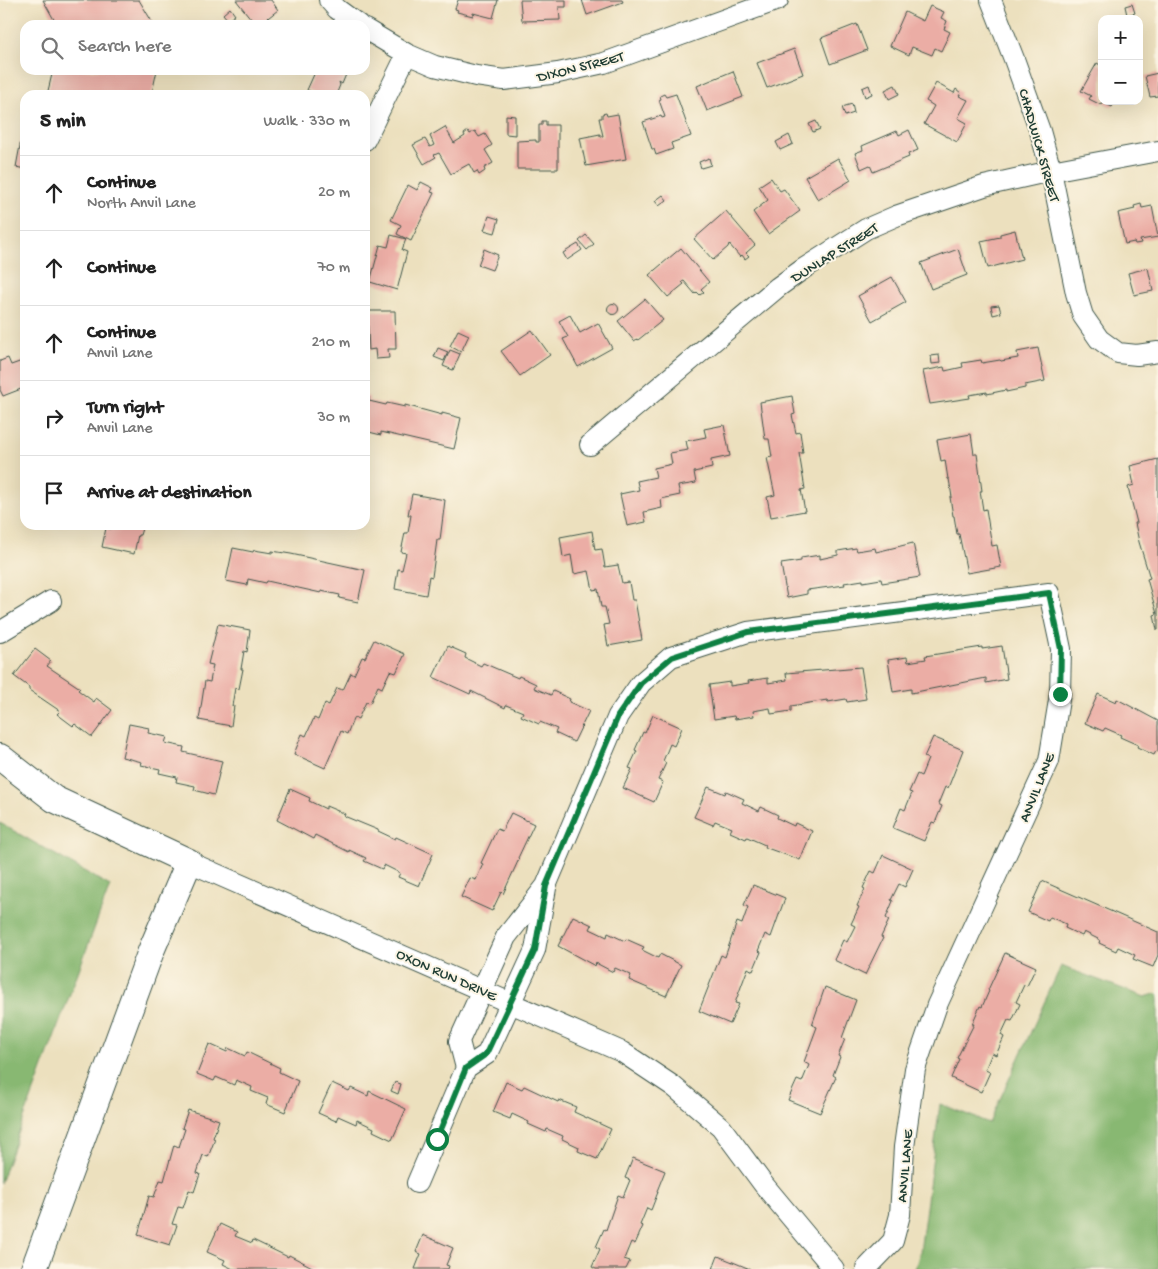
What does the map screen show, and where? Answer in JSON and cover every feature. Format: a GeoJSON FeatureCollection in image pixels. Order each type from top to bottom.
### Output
{"type":"FeatureCollection","features":[{"type":"Feature","properties":{"kind":"street"},"geometry":{"type":"LineString","coordinates":[[329,0],[337,9],[352,20]]}},
{"type":"Feature","properties":{"kind":"street","name":"DIXON STREET"},"geometry":{"type":"LineString","coordinates":[[370,32],[407,54],[444,68],[476,76],[504,80],[529,78],[604,63],[778,0]]}},
{"type":"Feature","properties":{"kind":"street","name":"CHADWICK STREET"},"geometry":{"type":"LineString","coordinates":[[990,0],[1040,131],[1051,171],[1076,293],[1083,316],[1099,338],[1118,352],[1137,355],[1158,352]]}},
{"type":"Feature","properties":{"kind":"street"},"geometry":{"type":"LineString","coordinates":[[370,130],[407,54]]}},
{"type":"Feature","properties":{"kind":"street","name":"DUNLAP STREET"},"geometry":{"type":"LineString","coordinates":[[590,446],[778,288],[803,269],[866,229],[896,216],[984,186],[1158,151]]}},
{"type":"Feature","properties":{"kind":"street","name":"ANVIL LANE"},"geometry":{"type":"LineString","coordinates":[[466,1068],[459,1041],[506,937],[546,886],[618,716],[641,683],[672,657],[748,632],[1049,593],[1061,649],[1060,694],[1050,761],[937,1005],[915,1069],[904,1147],[900,1215],[893,1241],[866,1269]]}},
{"type":"Feature","properties":{"kind":"street"},"geometry":{"type":"LineString","coordinates":[[0,632],[51,601]]}},
{"type":"Feature","properties":{"kind":"street","name":"OXON RUN DRIVE"},"geometry":{"type":"LineString","coordinates":[[0,757],[54,799],[189,862],[622,1052],[673,1086],[721,1127],[764,1185],[834,1269]]}},
{"type":"Feature","properties":{"kind":"street"},"geometry":{"type":"LineString","coordinates":[[34,1269],[151,951],[189,862]]}},
{"type":"Feature","properties":{"kind":"street"},"geometry":{"type":"LineString","coordinates":[[417,1183],[466,1068],[486,1054],[535,950],[546,886]]}},
{"type":"Feature","properties":{"kind":"green space"},"geometry":{"type":"Polygon","coordinates":[[[0,823],[110,886],[0,1183],[0,823]]]}},
{"type":"Feature","properties":{"kind":"green space"},"geometry":{"type":"Polygon","coordinates":[[[1061,966],[1145,997],[1158,993],[1158,1269],[915,1269],[920,1252],[940,1104],[989,1123],[1061,966]]]}},
{"type":"Feature","properties":{"kind":"building"},"geometry":{"type":"Polygon","coordinates":[[[43,0],[139,0],[151,20],[54,20],[43,0]]]}},
{"type":"Feature","properties":{"kind":"building"},"geometry":{"type":"Polygon","coordinates":[[[236,0],[271,0],[278,10],[265,20],[252,20],[236,0]]]}},
{"type":"Feature","properties":{"kind":"building"},"geometry":{"type":"Polygon","coordinates":[[[458,0],[498,0],[493,18],[473,13],[473,16],[457,12],[458,10],[455,9],[458,0]]]}},
{"type":"Feature","properties":{"kind":"building"},"geometry":{"type":"Polygon","coordinates":[[[520,0],[566,0],[566,7],[559,7],[560,20],[522,21],[520,0]]]}},
{"type":"Feature","properties":{"kind":"building"},"geometry":{"type":"Polygon","coordinates":[[[582,0],[622,0],[623,2],[587,15],[582,0]]]}},
{"type":"Feature","properties":{"kind":"building"},"geometry":{"type":"Polygon","coordinates":[[[1132,4],[1135,13],[1127,15],[1125,6],[1132,4]]]}},
{"type":"Feature","properties":{"kind":"building"},"geometry":{"type":"Polygon","coordinates":[[[930,6],[944,12],[941,18],[947,21],[944,29],[950,32],[941,51],[935,48],[932,55],[912,47],[909,55],[890,46],[905,12],[923,21],[930,6]]]}},
{"type":"Feature","properties":{"kind":"building"},"geometry":{"type":"Polygon","coordinates":[[[230,8],[235,15],[228,20],[223,14],[230,8]]]}},
{"type":"Feature","properties":{"kind":"building"},"geometry":{"type":"Polygon","coordinates":[[[857,24],[867,50],[830,64],[821,38],[857,24]]]}},
{"type":"Feature","properties":{"kind":"building"},"geometry":{"type":"Polygon","coordinates":[[[794,49],[803,74],[767,88],[757,63],[794,49]]]}},
{"type":"Feature","properties":{"kind":"building"},"geometry":{"type":"Polygon","coordinates":[[[1097,63],[1098,104],[1089,99],[1091,96],[1081,91],[1097,63]]]}},
{"type":"Feature","properties":{"kind":"building"},"geometry":{"type":"Polygon","coordinates":[[[733,71],[743,97],[707,111],[697,86],[733,71]]]}},
{"type":"Feature","properties":{"kind":"building"},"geometry":{"type":"Polygon","coordinates":[[[1158,73],[1158,96],[1150,97],[1145,76],[1158,73]]]}},
{"type":"Feature","properties":{"kind":"building"},"geometry":{"type":"Polygon","coordinates":[[[52,75],[156,75],[153,90],[48,90],[52,75]]]}},
{"type":"Feature","properties":{"kind":"building"},"geometry":{"type":"Polygon","coordinates":[[[314,75],[346,75],[342,84],[339,82],[338,90],[307,90],[314,75]]]}},
{"type":"Feature","properties":{"kind":"building"},"geometry":{"type":"Polygon","coordinates":[[[936,83],[954,93],[956,89],[961,93],[959,96],[968,100],[958,118],[967,123],[957,142],[924,124],[934,106],[926,101],[936,83]]]}},
{"type":"Feature","properties":{"kind":"building"},"geometry":{"type":"Polygon","coordinates":[[[869,85],[872,94],[865,97],[862,88],[869,85]]]}},
{"type":"Feature","properties":{"kind":"building"},"geometry":{"type":"Polygon","coordinates":[[[895,85],[899,94],[889,99],[885,90],[895,85]]]}},
{"type":"Feature","properties":{"kind":"building"},"geometry":{"type":"Polygon","coordinates":[[[664,94],[666,97],[676,94],[691,136],[671,143],[673,149],[656,155],[654,149],[652,149],[643,122],[661,116],[662,118],[665,117],[659,100],[661,99],[660,96],[664,94]]]}},
{"type":"Feature","properties":{"kind":"building"},"geometry":{"type":"Polygon","coordinates":[[[852,104],[854,113],[845,116],[842,107],[852,104]]]}},
{"type":"Feature","properties":{"kind":"building"},"geometry":{"type":"Polygon","coordinates":[[[606,113],[607,116],[618,114],[626,159],[586,166],[580,138],[600,134],[600,136],[603,136],[599,118],[602,118],[602,114],[606,113]]]}},
{"type":"Feature","properties":{"kind":"building"},"geometry":{"type":"Polygon","coordinates":[[[506,115],[515,116],[515,135],[506,134],[506,115]]]}},
{"type":"Feature","properties":{"kind":"building"},"geometry":{"type":"Polygon","coordinates":[[[542,121],[546,121],[546,125],[558,125],[558,169],[517,169],[517,141],[536,140],[536,142],[539,142],[539,125],[542,125],[542,121]]]}},
{"type":"Feature","properties":{"kind":"building"},"geometry":{"type":"Polygon","coordinates":[[[816,121],[820,129],[813,132],[809,124],[816,121]]]}},
{"type":"Feature","properties":{"kind":"building"},"geometry":{"type":"Polygon","coordinates":[[[445,127],[454,143],[465,136],[464,134],[468,131],[470,134],[475,131],[479,137],[485,134],[492,145],[485,150],[493,163],[484,168],[485,171],[479,175],[477,171],[474,173],[469,164],[451,174],[439,153],[424,164],[413,145],[425,139],[430,147],[434,145],[430,136],[445,127]]]}},
{"type":"Feature","properties":{"kind":"building"},"geometry":{"type":"Polygon","coordinates":[[[909,130],[918,150],[908,154],[909,157],[873,172],[870,165],[861,169],[855,153],[863,150],[862,146],[897,131],[899,135],[909,130]]]}},
{"type":"Feature","properties":{"kind":"building"},"geometry":{"type":"Polygon","coordinates":[[[789,135],[793,144],[780,150],[776,142],[789,135]]]}},
{"type":"Feature","properties":{"kind":"building"},"geometry":{"type":"Polygon","coordinates":[[[20,146],[20,168],[16,167],[20,146]]]}},
{"type":"Feature","properties":{"kind":"building"},"geometry":{"type":"Polygon","coordinates":[[[709,158],[711,165],[701,168],[699,162],[709,158]]]}},
{"type":"Feature","properties":{"kind":"building"},"geometry":{"type":"Polygon","coordinates":[[[838,158],[851,180],[818,200],[805,177],[838,158]]]}},
{"type":"Feature","properties":{"kind":"building"},"geometry":{"type":"Polygon","coordinates":[[[771,178],[780,191],[784,189],[800,211],[768,234],[753,212],[768,200],[759,186],[771,178]]]}},
{"type":"Feature","properties":{"kind":"building"},"geometry":{"type":"Polygon","coordinates":[[[421,182],[433,188],[431,192],[434,193],[411,241],[397,234],[401,225],[391,220],[408,185],[417,190],[421,182]]]}},
{"type":"Feature","properties":{"kind":"building"},"geometry":{"type":"Polygon","coordinates":[[[663,195],[667,200],[659,206],[655,201],[663,195]]]}},
{"type":"Feature","properties":{"kind":"building"},"geometry":{"type":"Polygon","coordinates":[[[1141,204],[1142,208],[1152,206],[1158,237],[1140,240],[1141,243],[1125,244],[1118,213],[1135,209],[1134,206],[1141,204]]]}},
{"type":"Feature","properties":{"kind":"building"},"geometry":{"type":"Polygon","coordinates":[[[726,211],[755,245],[746,253],[749,256],[745,259],[742,255],[740,257],[729,244],[713,260],[694,239],[726,211]]]}},
{"type":"Feature","properties":{"kind":"building"},"geometry":{"type":"Polygon","coordinates":[[[489,216],[499,219],[495,233],[484,230],[489,216]]]}},
{"type":"Feature","properties":{"kind":"building"},"geometry":{"type":"Polygon","coordinates":[[[1015,230],[1022,259],[988,268],[981,241],[1000,237],[1000,234],[1015,230]]]}},
{"type":"Feature","properties":{"kind":"building"},"geometry":{"type":"Polygon","coordinates":[[[391,235],[406,239],[402,250],[407,252],[397,290],[370,282],[380,245],[388,247],[391,235]]]}},
{"type":"Feature","properties":{"kind":"building"},"geometry":{"type":"Polygon","coordinates":[[[586,235],[594,244],[587,250],[579,241],[586,235]]]}},
{"type":"Feature","properties":{"kind":"building"},"geometry":{"type":"Polygon","coordinates":[[[578,244],[582,250],[567,260],[563,253],[578,244]]]}},
{"type":"Feature","properties":{"kind":"building"},"geometry":{"type":"Polygon","coordinates":[[[681,248],[709,282],[701,289],[704,292],[700,295],[697,292],[695,294],[684,281],[682,282],[684,284],[668,297],[649,275],[681,248]]]}},
{"type":"Feature","properties":{"kind":"building"},"geometry":{"type":"Polygon","coordinates":[[[484,249],[498,255],[492,270],[478,265],[484,249]]]}},
{"type":"Feature","properties":{"kind":"building"},"geometry":{"type":"Polygon","coordinates":[[[958,249],[967,275],[931,289],[921,263],[958,249]]]}},
{"type":"Feature","properties":{"kind":"building"},"geometry":{"type":"Polygon","coordinates":[[[1148,268],[1153,291],[1134,295],[1128,273],[1148,268]]]}},
{"type":"Feature","properties":{"kind":"building"},"geometry":{"type":"Polygon","coordinates":[[[892,277],[906,302],[872,321],[858,296],[892,277]]]}},
{"type":"Feature","properties":{"kind":"building"},"geometry":{"type":"Polygon","coordinates":[[[645,299],[663,320],[638,340],[634,341],[618,321],[645,299]]]}},
{"type":"Feature","properties":{"kind":"building"},"geometry":{"type":"Polygon","coordinates":[[[611,304],[615,304],[618,309],[617,313],[611,314],[608,311],[608,307],[611,304]]]}},
{"type":"Feature","properties":{"kind":"building"},"geometry":{"type":"Polygon","coordinates":[[[999,305],[1001,313],[993,315],[991,306],[999,305]]]}},
{"type":"Feature","properties":{"kind":"building"},"geometry":{"type":"Polygon","coordinates":[[[370,311],[395,311],[396,349],[388,349],[389,358],[376,359],[375,349],[370,350],[370,311]]]}},
{"type":"Feature","properties":{"kind":"building"},"geometry":{"type":"Polygon","coordinates":[[[570,315],[580,333],[598,323],[612,348],[578,367],[563,339],[568,337],[559,321],[570,315]]]}},
{"type":"Feature","properties":{"kind":"building"},"geometry":{"type":"Polygon","coordinates":[[[458,330],[469,335],[461,352],[450,346],[458,330]]]}},
{"type":"Feature","properties":{"kind":"building"},"geometry":{"type":"Polygon","coordinates":[[[532,330],[550,355],[520,376],[501,351],[532,330]]]}},
{"type":"Feature","properties":{"kind":"building"},"geometry":{"type":"Polygon","coordinates":[[[438,348],[448,352],[444,361],[434,357],[438,348]]]}},
{"type":"Feature","properties":{"kind":"building"},"geometry":{"type":"Polygon","coordinates":[[[1038,348],[1045,381],[1025,385],[1025,388],[1006,392],[1006,390],[987,394],[987,392],[969,395],[970,398],[930,404],[923,371],[944,367],[945,371],[963,367],[962,363],[981,360],[982,363],[1018,358],[1017,352],[1038,348]]]}},
{"type":"Feature","properties":{"kind":"building"},"geometry":{"type":"Polygon","coordinates":[[[450,350],[460,354],[453,370],[443,366],[450,350]]]}},
{"type":"Feature","properties":{"kind":"building"},"geometry":{"type":"Polygon","coordinates":[[[939,355],[940,363],[932,364],[931,356],[939,355]]]}},
{"type":"Feature","properties":{"kind":"building"},"geometry":{"type":"Polygon","coordinates":[[[8,358],[11,365],[20,362],[20,389],[3,396],[0,390],[0,361],[8,358]]]}},
{"type":"Feature","properties":{"kind":"building"},"geometry":{"type":"Polygon","coordinates":[[[792,396],[795,414],[792,415],[796,433],[800,432],[803,453],[799,453],[805,489],[801,490],[805,511],[771,517],[767,497],[775,495],[767,458],[772,457],[769,439],[765,439],[760,402],[792,396]]]}},
{"type":"Feature","properties":{"kind":"building"},"geometry":{"type":"Polygon","coordinates":[[[370,401],[386,405],[387,403],[405,407],[405,405],[461,418],[454,449],[381,432],[381,435],[370,432],[370,401]]]}},
{"type":"Feature","properties":{"kind":"building"},"geometry":{"type":"Polygon","coordinates":[[[724,425],[730,456],[711,460],[712,468],[694,472],[696,483],[678,486],[680,495],[661,499],[662,508],[644,512],[646,522],[627,526],[620,494],[639,490],[637,481],[656,477],[654,468],[672,464],[670,453],[688,450],[686,441],[706,437],[704,429],[724,425]]]}},
{"type":"Feature","properties":{"kind":"building"},"geometry":{"type":"Polygon","coordinates":[[[971,434],[974,454],[977,454],[983,510],[986,509],[992,546],[997,545],[1001,567],[967,573],[959,534],[957,534],[953,516],[950,497],[952,497],[945,460],[941,461],[937,440],[971,434]]]}},
{"type":"Feature","properties":{"kind":"building"},"geometry":{"type":"Polygon","coordinates":[[[1158,459],[1157,630],[1154,615],[1157,614],[1147,579],[1150,578],[1139,542],[1135,523],[1137,523],[1128,487],[1134,485],[1130,466],[1158,459]]]}},
{"type":"Feature","properties":{"kind":"building"},"geometry":{"type":"Polygon","coordinates":[[[412,494],[445,500],[440,540],[437,540],[432,577],[429,576],[426,595],[395,589],[398,569],[402,570],[406,553],[401,552],[405,533],[408,533],[411,515],[408,515],[412,494]]]}},
{"type":"Feature","properties":{"kind":"building"},"geometry":{"type":"Polygon","coordinates":[[[106,530],[142,530],[140,535],[138,535],[134,554],[102,547],[106,530]]]}},
{"type":"Feature","properties":{"kind":"building"},"geometry":{"type":"Polygon","coordinates":[[[592,531],[595,550],[602,549],[605,567],[618,565],[622,583],[629,582],[632,600],[635,600],[642,640],[608,646],[604,625],[609,624],[605,607],[601,607],[598,589],[593,590],[589,571],[574,574],[571,555],[563,557],[560,537],[592,531]]]}},
{"type":"Feature","properties":{"kind":"building"},"geometry":{"type":"Polygon","coordinates":[[[913,543],[920,577],[882,583],[881,579],[844,583],[845,585],[807,590],[807,594],[787,598],[781,564],[801,561],[801,558],[820,555],[820,559],[838,555],[838,551],[856,548],[857,551],[875,548],[876,552],[913,543]]]}},
{"type":"Feature","properties":{"kind":"building"},"geometry":{"type":"Polygon","coordinates":[[[233,548],[253,552],[254,550],[291,554],[365,570],[358,602],[339,598],[340,595],[321,591],[321,593],[267,581],[266,583],[248,579],[247,585],[226,581],[233,548]]]}},
{"type":"Feature","properties":{"kind":"building"},"geometry":{"type":"Polygon","coordinates":[[[218,624],[250,630],[247,652],[244,651],[239,689],[235,688],[231,726],[199,720],[205,681],[210,682],[213,665],[208,664],[218,624]]]}},
{"type":"Feature","properties":{"kind":"building"},"geometry":{"type":"Polygon","coordinates":[[[374,640],[405,654],[396,673],[390,671],[382,688],[378,686],[370,703],[366,702],[358,719],[354,717],[347,734],[341,731],[325,768],[294,754],[302,734],[306,736],[314,718],[318,720],[325,703],[329,705],[337,688],[343,690],[351,673],[354,675],[362,657],[365,658],[374,640]]]}},
{"type":"Feature","properties":{"kind":"building"},"geometry":{"type":"Polygon","coordinates":[[[448,646],[466,654],[465,658],[481,666],[483,663],[518,678],[519,676],[536,684],[534,688],[551,695],[553,691],[570,699],[569,702],[589,711],[574,742],[555,733],[557,729],[521,716],[523,712],[506,705],[505,708],[471,691],[470,694],[433,677],[448,646]]]}},
{"type":"Feature","properties":{"kind":"building"},"geometry":{"type":"Polygon","coordinates":[[[1002,646],[1007,679],[986,683],[986,678],[911,693],[911,689],[893,692],[888,660],[907,657],[908,662],[926,659],[925,656],[982,647],[982,649],[1002,646]]]}},
{"type":"Feature","properties":{"kind":"building"},"geometry":{"type":"Polygon","coordinates":[[[35,649],[51,661],[47,666],[80,688],[78,690],[94,702],[96,698],[112,710],[92,737],[75,724],[73,726],[57,714],[60,711],[29,690],[29,687],[14,676],[35,649]]]}},
{"type":"Feature","properties":{"kind":"building"},"geometry":{"type":"Polygon","coordinates":[[[861,667],[866,699],[847,702],[846,699],[828,702],[827,700],[791,706],[791,711],[771,714],[770,708],[753,711],[754,716],[735,719],[734,716],[714,719],[709,685],[730,682],[730,686],[768,678],[768,683],[787,680],[786,673],[861,667]]]}},
{"type":"Feature","properties":{"kind":"building"},"geometry":{"type":"Polygon","coordinates":[[[1098,694],[1116,702],[1117,699],[1158,721],[1158,752],[1156,751],[1154,755],[1120,737],[1121,735],[1105,728],[1103,731],[1085,723],[1098,694]]]}},
{"type":"Feature","properties":{"kind":"building"},"geometry":{"type":"Polygon","coordinates":[[[653,715],[682,728],[674,746],[670,744],[663,761],[666,763],[658,780],[663,782],[654,802],[623,788],[632,769],[629,768],[637,751],[635,750],[653,715]]]}},
{"type":"Feature","properties":{"kind":"building"},"geometry":{"type":"Polygon","coordinates":[[[129,724],[149,728],[148,733],[167,737],[165,743],[184,747],[183,752],[222,761],[214,795],[194,790],[195,786],[176,782],[177,777],[159,773],[160,769],[141,765],[142,762],[122,757],[129,724]]]}},
{"type":"Feature","properties":{"kind":"building"},"geometry":{"type":"Polygon","coordinates":[[[933,737],[963,750],[948,788],[945,787],[938,804],[942,806],[935,823],[932,822],[924,841],[893,828],[901,808],[905,810],[912,793],[909,792],[917,774],[921,776],[928,759],[924,757],[933,737]]]}},
{"type":"Feature","properties":{"kind":"building"},"geometry":{"type":"Polygon","coordinates":[[[708,787],[725,794],[726,791],[744,799],[742,803],[759,811],[761,807],[778,815],[777,818],[794,826],[795,823],[812,831],[800,860],[764,847],[765,845],[747,837],[746,839],[730,832],[732,828],[715,821],[713,825],[694,817],[708,787]]]}},
{"type":"Feature","properties":{"kind":"building"},"geometry":{"type":"Polygon","coordinates":[[[290,789],[310,798],[309,801],[326,809],[326,806],[395,839],[396,837],[433,854],[419,886],[398,877],[400,873],[384,865],[382,869],[364,861],[366,858],[349,850],[349,852],[315,835],[313,839],[277,820],[290,789]]]}},
{"type":"Feature","properties":{"kind":"building"},"geometry":{"type":"Polygon","coordinates":[[[511,813],[534,824],[503,894],[501,892],[492,911],[461,897],[470,878],[476,880],[483,864],[481,863],[497,829],[502,831],[511,813]]]}},
{"type":"Feature","properties":{"kind":"building"},"geometry":{"type":"Polygon","coordinates":[[[883,855],[913,869],[905,887],[899,884],[891,900],[893,901],[886,918],[889,920],[881,937],[883,938],[865,975],[834,960],[843,940],[847,942],[855,926],[851,924],[865,889],[863,888],[871,871],[875,873],[883,855]]]}},
{"type":"Feature","properties":{"kind":"building"},"geometry":{"type":"Polygon","coordinates":[[[1042,881],[1158,932],[1158,955],[1153,967],[1133,959],[1135,955],[1118,947],[1116,951],[1099,943],[1100,940],[1084,932],[1082,936],[1065,928],[1066,924],[1050,917],[1048,921],[1028,912],[1042,881]]]}},
{"type":"Feature","properties":{"kind":"building"},"geometry":{"type":"Polygon","coordinates":[[[753,885],[785,898],[771,937],[765,934],[758,951],[761,952],[753,971],[748,968],[735,1003],[739,1004],[730,1024],[699,1011],[721,955],[725,957],[737,922],[742,924],[748,907],[744,905],[753,885]]]}},
{"type":"Feature","properties":{"kind":"building"},"geometry":{"type":"Polygon","coordinates":[[[573,916],[592,925],[590,929],[607,937],[608,933],[625,941],[626,939],[644,947],[642,950],[658,958],[660,954],[681,965],[666,996],[629,980],[631,975],[615,968],[613,972],[596,963],[595,966],[558,946],[573,916]]]}},
{"type":"Feature","properties":{"kind":"building"},"geometry":{"type":"Polygon","coordinates":[[[1005,953],[1036,967],[1027,986],[1024,985],[1016,1002],[1020,1004],[1012,1021],[1008,1020],[1001,1035],[1004,1037],[996,1055],[992,1053],[985,1070],[990,1072],[981,1092],[951,1078],[959,1059],[957,1058],[974,1024],[972,1024],[980,1006],[982,1007],[1005,953]]]}},
{"type":"Feature","properties":{"kind":"building"},"geometry":{"type":"Polygon","coordinates":[[[825,987],[856,1000],[842,1038],[845,1039],[833,1075],[836,1077],[820,1113],[788,1100],[797,1080],[802,1082],[809,1065],[804,1062],[817,1027],[812,1025],[825,987]]]}},
{"type":"Feature","properties":{"kind":"building"},"geometry":{"type":"Polygon","coordinates":[[[209,1044],[227,1052],[228,1048],[245,1056],[247,1052],[280,1068],[279,1072],[298,1081],[285,1112],[266,1104],[268,1098],[251,1091],[252,1087],[236,1080],[234,1085],[216,1077],[214,1081],[197,1074],[209,1044]]]}},
{"type":"Feature","properties":{"kind":"building"},"geometry":{"type":"Polygon","coordinates":[[[395,1082],[401,1084],[398,1094],[391,1091],[395,1082]]]}},
{"type":"Feature","properties":{"kind":"building"},"geometry":{"type":"Polygon","coordinates":[[[506,1082],[522,1089],[524,1086],[558,1102],[559,1100],[576,1107],[574,1112],[611,1129],[597,1159],[578,1151],[579,1147],[562,1139],[563,1136],[547,1129],[546,1132],[512,1114],[510,1119],[493,1112],[506,1082]]]}},
{"type":"Feature","properties":{"kind":"building"},"geometry":{"type":"Polygon","coordinates":[[[332,1083],[349,1091],[351,1088],[368,1096],[369,1091],[406,1109],[392,1140],[373,1131],[374,1128],[357,1120],[356,1124],[338,1116],[336,1121],[318,1113],[332,1083]]]}},
{"type":"Feature","properties":{"kind":"building"},"geometry":{"type":"Polygon","coordinates":[[[188,1110],[219,1120],[213,1138],[215,1139],[208,1157],[203,1155],[197,1173],[200,1174],[194,1192],[189,1190],[183,1208],[178,1207],[172,1224],[177,1225],[170,1245],[138,1235],[149,1196],[154,1197],[160,1180],[164,1181],[174,1145],[179,1147],[185,1129],[182,1128],[188,1110]]]}},
{"type":"Feature","properties":{"kind":"building"},"geometry":{"type":"Polygon","coordinates":[[[633,1158],[665,1171],[658,1192],[651,1210],[647,1208],[640,1225],[643,1226],[635,1244],[631,1242],[624,1259],[630,1261],[626,1269],[596,1269],[592,1267],[600,1249],[596,1247],[604,1229],[606,1230],[618,1195],[623,1197],[630,1180],[625,1178],[633,1158]]]}},
{"type":"Feature","properties":{"kind":"building"},"geometry":{"type":"Polygon","coordinates":[[[220,1224],[237,1232],[235,1236],[252,1243],[253,1240],[316,1269],[233,1269],[223,1264],[225,1260],[207,1252],[220,1224]]]}},
{"type":"Feature","properties":{"kind":"building"},"geometry":{"type":"Polygon","coordinates":[[[423,1235],[453,1248],[446,1265],[449,1266],[448,1269],[415,1269],[421,1254],[416,1252],[423,1235]]]}},
{"type":"Feature","properties":{"kind":"building"},"geometry":{"type":"Polygon","coordinates":[[[718,1256],[750,1269],[713,1269],[718,1256]]]}},
{"type":"Feature","properties":{"kind":"route"},"geometry":{"type":"LineString","coordinates":[[437,1139],[466,1068],[486,1054],[535,950],[546,886],[618,716],[641,683],[672,657],[748,632],[1049,593],[1061,649],[1060,694]]}}]}
